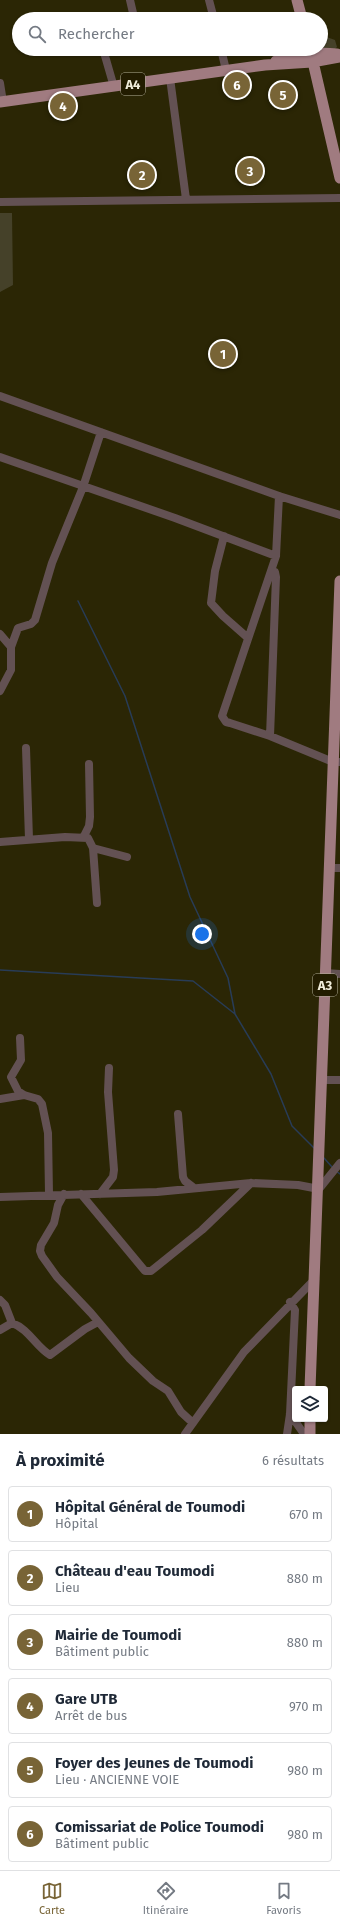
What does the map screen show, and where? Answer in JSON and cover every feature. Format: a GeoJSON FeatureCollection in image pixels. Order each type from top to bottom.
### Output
{"type":"FeatureCollection","features":[{"type":"Feature","properties":{"kind":"main road"},"geometry":{"type":"LineString","coordinates":[[297,0],[300,12]]}},
{"type":"Feature","properties":{"kind":"main road","name":"A4"},"geometry":{"type":"LineString","coordinates":[[328,55],[340,55]]}},
{"type":"Feature","properties":{"kind":"main road","name":"A4"},"geometry":{"type":"LineString","coordinates":[[1,102],[265,65],[291,56]]}},
{"type":"Feature","properties":{"kind":"main road"},"geometry":{"type":"LineString","coordinates":[[311,56],[340,178]]}},
{"type":"Feature","properties":{"kind":"main road","name":"A3"},"geometry":{"type":"LineString","coordinates":[[310,1386],[319,1189],[325,973],[335,868],[340,581]]}},
{"type":"Feature","properties":{"kind":"main road"},"geometry":{"type":"LineString","coordinates":[[310,1422],[310,1434]]}},
{"type":"Feature","properties":{"kind":"street"},"geometry":{"type":"LineString","coordinates":[[130,0],[132,12]]}},
{"type":"Feature","properties":{"kind":"street"},"geometry":{"type":"LineString","coordinates":[[209,0],[212,12]]}},
{"type":"Feature","properties":{"kind":"street"},"geometry":{"type":"LineString","coordinates":[[105,56],[114,87]]}},
{"type":"Feature","properties":{"kind":"street"},"geometry":{"type":"LineString","coordinates":[[223,56],[226,70]]}},
{"type":"Feature","properties":{"kind":"street"},"geometry":{"type":"LineString","coordinates":[[170,78],[186,199]]}},
{"type":"Feature","properties":{"kind":"street"},"geometry":{"type":"LineString","coordinates":[[0,82],[1,102]]}},
{"type":"Feature","properties":{"kind":"street"},"geometry":{"type":"LineString","coordinates":[[0,202],[340,198]]}},
{"type":"Feature","properties":{"kind":"street"},"geometry":{"type":"LineString","coordinates":[[0,396],[279,496],[340,515]]}},
{"type":"Feature","properties":{"kind":"street"},"geometry":{"type":"LineString","coordinates":[[0,691],[11,670],[11,647],[18,628],[31,624],[34,620],[52,563],[83,487],[101,432]]}},
{"type":"Feature","properties":{"kind":"street"},"geometry":{"type":"LineString","coordinates":[[0,456],[276,556]]}},
{"type":"Feature","properties":{"kind":"street"},"geometry":{"type":"LineString","coordinates":[[279,496],[276,556],[222,716],[226,722],[270,736],[337,762]]}},
{"type":"Feature","properties":{"kind":"street"},"geometry":{"type":"LineString","coordinates":[[224,536],[215,571],[211,603],[248,638]]}},
{"type":"Feature","properties":{"kind":"street"},"geometry":{"type":"LineString","coordinates":[[270,736],[276,577],[275,572],[272,570]]}},
{"type":"Feature","properties":{"kind":"street"},"geometry":{"type":"LineString","coordinates":[[0,634],[11,647]]}},
{"type":"Feature","properties":{"kind":"street"},"geometry":{"type":"LineString","coordinates":[[26,748],[29,839]]}},
{"type":"Feature","properties":{"kind":"street"},"geometry":{"type":"LineString","coordinates":[[84,836],[90,826],[89,764]]}},
{"type":"Feature","properties":{"kind":"street"},"geometry":{"type":"LineString","coordinates":[[0,842],[84,836],[92,844],[93,848],[97,903]]}},
{"type":"Feature","properties":{"kind":"street"},"geometry":{"type":"LineString","coordinates":[[93,848],[127,857]]}},
{"type":"Feature","properties":{"kind":"street"},"geometry":{"type":"LineString","coordinates":[[325,973],[340,974]]}},
{"type":"Feature","properties":{"kind":"street"},"geometry":{"type":"LineString","coordinates":[[20,1038],[21,1060],[11,1077],[18,1091],[24,1095],[38,1099],[42,1104],[48,1133],[49,1194]]}},
{"type":"Feature","properties":{"kind":"street"},"geometry":{"type":"LineString","coordinates":[[100,1194],[113,1177],[114,1170],[108,1092],[109,1068]]}},
{"type":"Feature","properties":{"kind":"street"},"geometry":{"type":"LineString","coordinates":[[322,1080],[340,1080]]}},
{"type":"Feature","properties":{"kind":"street"},"geometry":{"type":"LineString","coordinates":[[0,1099],[24,1095]]}},
{"type":"Feature","properties":{"kind":"street"},"geometry":{"type":"LineString","coordinates":[[178,1114],[183,1177],[184,1181],[194,1188]]}},
{"type":"Feature","properties":{"kind":"street"},"geometry":{"type":"LineString","coordinates":[[0,1197],[49,1194],[100,1194],[251,1183],[298,1185],[319,1189],[340,1163]]}},
{"type":"Feature","properties":{"kind":"street"},"geometry":{"type":"LineString","coordinates":[[81,1194],[145,1271],[151,1271],[202,1230],[251,1183]]}},
{"type":"Feature","properties":{"kind":"street"},"geometry":{"type":"LineString","coordinates":[[64,1194],[58,1205],[54,1223],[41,1245],[40,1250],[57,1277],[139,1367],[153,1381],[168,1391],[180,1412],[193,1422]]}},
{"type":"Feature","properties":{"kind":"street"},"geometry":{"type":"LineString","coordinates":[[185,1434],[244,1352],[290,1302],[315,1279]]}},
{"type":"Feature","properties":{"kind":"street"},"geometry":{"type":"LineString","coordinates":[[0,1300],[5,1305],[12,1323],[19,1326],[44,1352],[50,1355],[85,1329],[98,1322]]}},
{"type":"Feature","properties":{"kind":"street"},"geometry":{"type":"LineString","coordinates":[[287,1434],[290,1414],[295,1310],[290,1302]]}},
{"type":"Feature","properties":{"kind":"street"},"geometry":{"type":"LineString","coordinates":[[0,1330],[12,1323]]}},
{"type":"Feature","properties":{"kind":"street"},"geometry":{"type":"LineString","coordinates":[[290,1414],[304,1434]]}},
{"type":"Feature","properties":{"kind":"shaded area"},"geometry":{"type":"Polygon","coordinates":[[[328,38],[335,40],[337,47],[335,49],[328,49],[328,38]]]}},
{"type":"Feature","properties":{"kind":"shaded area"},"geometry":{"type":"Polygon","coordinates":[[[0,213],[12,213],[13,285],[0,292],[0,213]]]}},
{"type":"Feature","properties":{"kind":"waterway"},"geometry":{"type":"LineString","coordinates":[[78,601],[125,696],[190,897],[228,978],[235,1014]]}},
{"type":"Feature","properties":{"kind":"waterway"},"geometry":{"type":"LineString","coordinates":[[0,970],[193,981],[235,1014],[271,1074],[292,1126],[314,1148]]}},
{"type":"Feature","properties":{"kind":"waterway"},"geometry":{"type":"LineString","coordinates":[[324,1158],[332,1167]]}},
{"type":"Feature","properties":{"kind":"waterway"},"geometry":{"type":"LineString","coordinates":[[336,1171],[340,1174]]}},
{"type":"Feature","properties":{"kind":"place","name":"Comissariat de Police Toumodi"},"geometry":{"type":"Point","coordinates":[237,85]}},
{"type":"Feature","properties":{"kind":"place","name":"Foyer des Jeunes de Toumodi"},"geometry":{"type":"Point","coordinates":[283,95]}},
{"type":"Feature","properties":{"kind":"place","name":"Gare UTB"},"geometry":{"type":"Point","coordinates":[63,106]}},
{"type":"Feature","properties":{"kind":"place","name":"Mairie de Toumodi"},"geometry":{"type":"Point","coordinates":[250,171]}},
{"type":"Feature","properties":{"kind":"place","name":"Château d'eau Toumodi"},"geometry":{"type":"Point","coordinates":[142,175]}},
{"type":"Feature","properties":{"kind":"place","name":"Hôpital Général de Toumodi"},"geometry":{"type":"Point","coordinates":[223,354]}}]}
